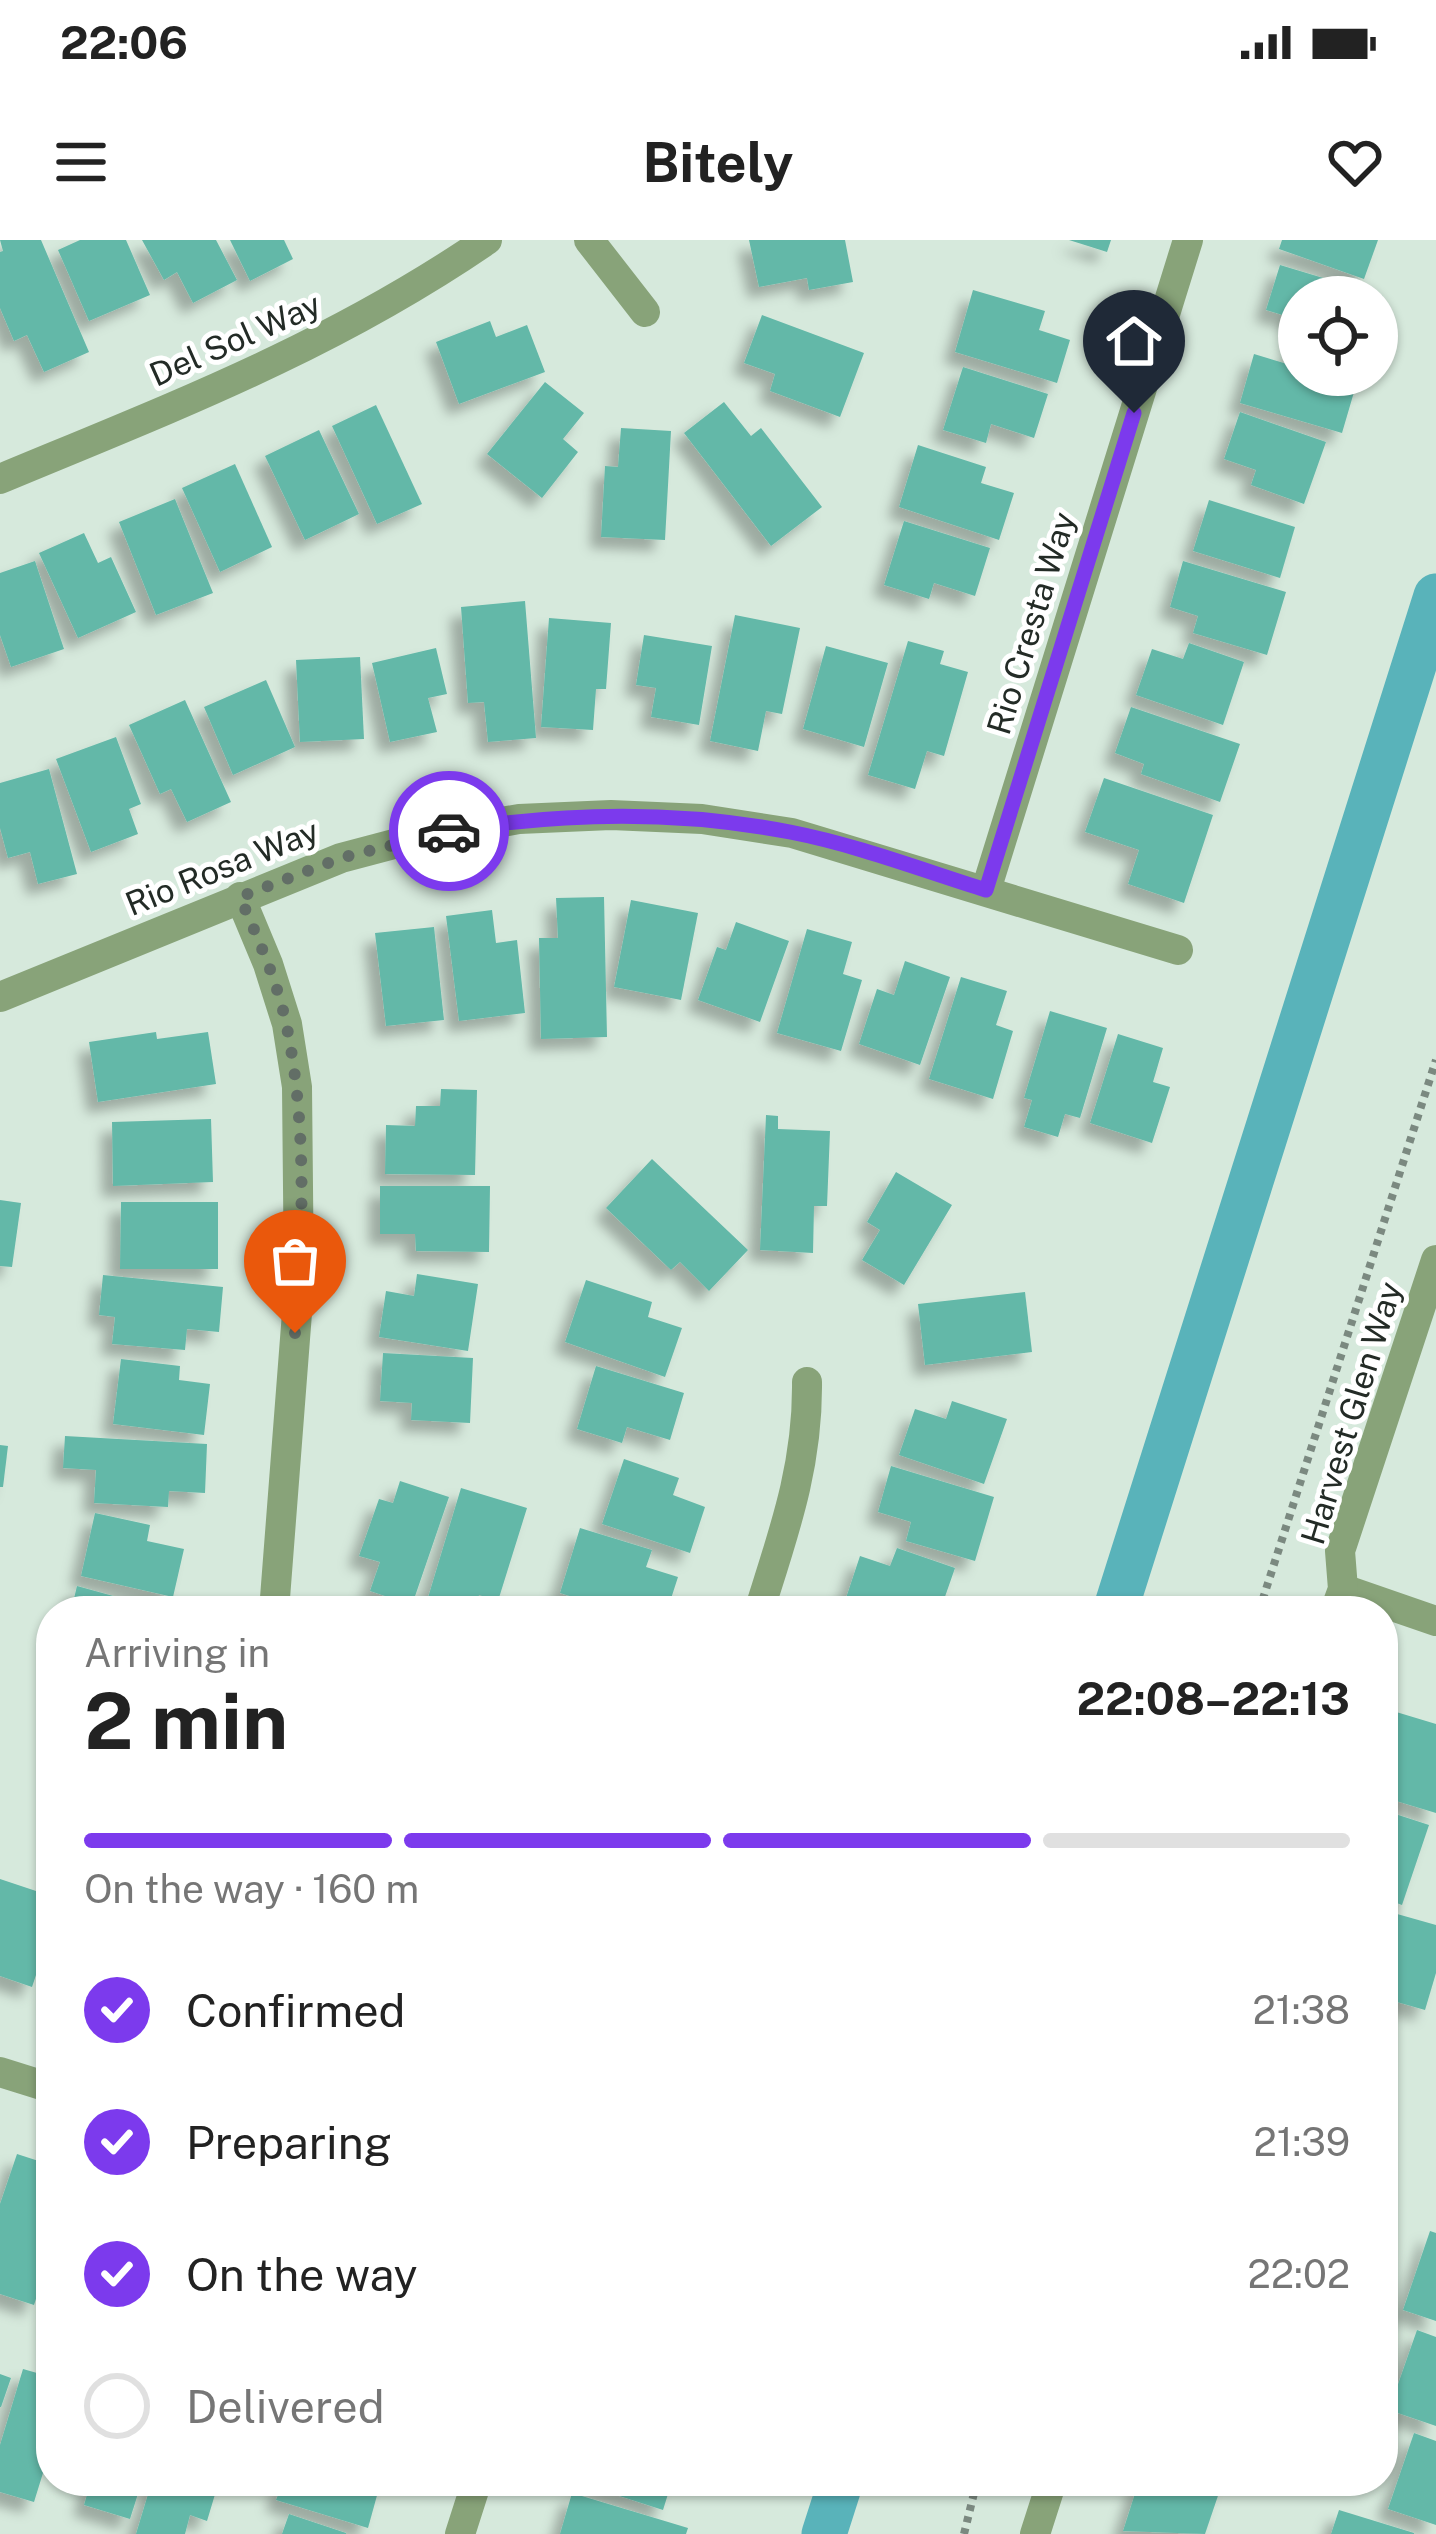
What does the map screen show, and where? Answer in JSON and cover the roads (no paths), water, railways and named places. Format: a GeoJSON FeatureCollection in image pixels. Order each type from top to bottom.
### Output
{"type":"FeatureCollection","features":[{"type":"Feature","properties":{"kind":"street","name":"Del Sol Way"},"geometry":{"type":"LineString","coordinates":[[0,479],[258,372],[347,328],[487,240]]}},
{"type":"Feature","properties":{"kind":"street"},"geometry":{"type":"LineString","coordinates":[[589,240],[645,312]]}},
{"type":"Feature","properties":{"kind":"street","name":"Rio Cresta Way"},"geometry":{"type":"LineString","coordinates":[[986,890],[1189,240]]}},
{"type":"Feature","properties":{"kind":"street","name":"Rio Rosa Way"},"geometry":{"type":"LineString","coordinates":[[0,997],[341,858],[428,835],[520,819],[610,815],[702,819],[792,833],[1178,950]]}},
{"type":"Feature","properties":{"kind":"street"},"geometry":{"type":"LineString","coordinates":[[240,897],[281,1004],[297,1087],[299,1287],[275,1596]]}},
{"type":"Feature","properties":{"kind":"street","name":"Harvest Glen Way"},"geometry":{"type":"LineString","coordinates":[[1339,1596],[1340,1551],[1436,1260]]}},
{"type":"Feature","properties":{"kind":"street"},"geometry":{"type":"LineString","coordinates":[[764,1596],[798,1489],[807,1382]]}},
{"type":"Feature","properties":{"kind":"street"},"geometry":{"type":"LineString","coordinates":[[1398,1613],[1436,1621]]}},
{"type":"Feature","properties":{"kind":"street"},"geometry":{"type":"LineString","coordinates":[[0,2072],[36,2083]]}},
{"type":"Feature","properties":{"kind":"street"},"geometry":{"type":"LineString","coordinates":[[460,2534],[472,2496]]}},
{"type":"Feature","properties":{"kind":"street"},"geometry":{"type":"LineString","coordinates":[[1035,2534],[1047,2496]]}},
{"type":"Feature","properties":{"kind":"waterway"},"geometry":{"type":"LineString","coordinates":[[1120,1596],[1436,596]]}},
{"type":"Feature","properties":{"kind":"waterway"},"geometry":{"type":"LineString","coordinates":[[824,2534],[836,2496]]}}]}
